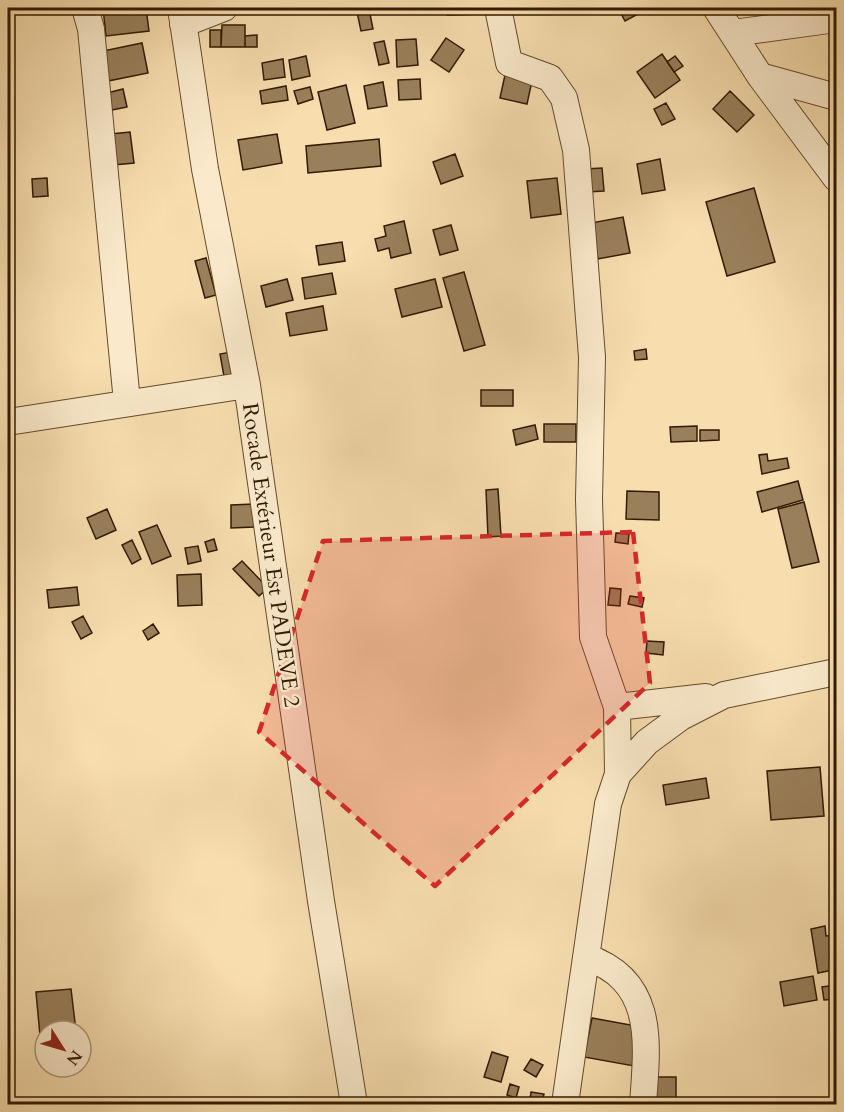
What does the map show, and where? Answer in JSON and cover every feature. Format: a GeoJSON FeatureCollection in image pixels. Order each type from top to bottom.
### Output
{"type":"FeatureCollection","features":[{"type":"Feature","properties":{"kind":"street"},"geometry":{"type":"LineString","coordinates":[[85,8],[91,29],[127,402]]}},
{"type":"Feature","properties":{"kind":"street"},"geometry":{"type":"LineString","coordinates":[[182,16],[224,8]]}},
{"type":"Feature","properties":{"kind":"street"},"geometry":{"type":"LineString","coordinates":[[498,8],[509,63],[550,78],[564,98],[576,150],[592,357],[589,499],[593,637],[616,707],[618,774],[608,804],[565,1104]]}},
{"type":"Feature","properties":{"kind":"street"},"geometry":{"type":"LineString","coordinates":[[716,8],[760,76],[837,178]]}},
{"type":"Feature","properties":{"kind":"street","name":"Rocade Extérieur Est PADEVE 2"},"geometry":{"type":"LineString","coordinates":[[182,16],[205,169],[247,385],[321,901],[354,1104]]}},
{"type":"Feature","properties":{"kind":"street"},"geometry":{"type":"LineString","coordinates":[[732,33],[837,19]]}},
{"type":"Feature","properties":{"kind":"street"},"geometry":{"type":"LineString","coordinates":[[760,76],[837,97]]}},
{"type":"Feature","properties":{"kind":"street"},"geometry":{"type":"LineString","coordinates":[[8,422],[247,385]]}},
{"type":"Feature","properties":{"kind":"street"},"geometry":{"type":"LineString","coordinates":[[616,707],[724,695],[837,672]]}},
{"type":"Feature","properties":{"kind":"street"},"geometry":{"type":"LineString","coordinates":[[618,774],[646,742],[681,717],[724,695]]}},
{"type":"Feature","properties":{"kind":"street"},"geometry":{"type":"LineString","coordinates":[[586,957],[605,964],[632,991],[645,1019],[648,1055],[643,1104]]}},
{"type":"Feature","properties":{"kind":"highlighted area"},"geometry":{"type":"Polygon","coordinates":[[[633,532],[650,683],[435,886],[259,732],[323,541],[633,532]]]}},
{"type":"Feature","properties":{"kind":"building"},"geometry":{"type":"Polygon","coordinates":[[[103,8],[146,8],[149,31],[106,36],[103,8]]]}},
{"type":"Feature","properties":{"kind":"building"},"geometry":{"type":"Polygon","coordinates":[[[446,8],[480,8],[481,14],[447,15],[446,8]]]}},
{"type":"Feature","properties":{"kind":"building"},"geometry":{"type":"Polygon","coordinates":[[[618,8],[637,8],[640,13],[625,21],[618,8]]]}},
{"type":"Feature","properties":{"kind":"building"},"geometry":{"type":"Polygon","coordinates":[[[369,9],[373,29],[361,31],[357,12],[369,9]]]}},
{"type":"Feature","properties":{"kind":"building"},"geometry":{"type":"Polygon","coordinates":[[[222,25],[245,25],[245,47],[221,47],[222,25]]]}},
{"type":"Feature","properties":{"kind":"building"},"geometry":{"type":"Polygon","coordinates":[[[210,30],[221,30],[221,47],[210,47],[210,30]]]}},
{"type":"Feature","properties":{"kind":"building"},"geometry":{"type":"Polygon","coordinates":[[[257,35],[257,47],[245,47],[245,36],[257,35]]]}},
{"type":"Feature","properties":{"kind":"building"},"geometry":{"type":"Polygon","coordinates":[[[446,38],[464,50],[449,72],[431,60],[446,38]]]}},
{"type":"Feature","properties":{"kind":"building"},"geometry":{"type":"Polygon","coordinates":[[[416,39],[418,65],[397,67],[396,40],[416,39]]]}},
{"type":"Feature","properties":{"kind":"building"},"geometry":{"type":"Polygon","coordinates":[[[384,41],[389,63],[379,65],[374,43],[384,41]]]}},
{"type":"Feature","properties":{"kind":"building"},"geometry":{"type":"Polygon","coordinates":[[[142,43],[148,73],[108,81],[103,51],[142,43]]]}},
{"type":"Feature","properties":{"kind":"building"},"geometry":{"type":"Polygon","coordinates":[[[662,54],[680,80],[655,98],[637,72],[662,54]]]}},
{"type":"Feature","properties":{"kind":"building"},"geometry":{"type":"Polygon","coordinates":[[[306,56],[310,76],[292,80],[289,60],[306,56]]]}},
{"type":"Feature","properties":{"kind":"building"},"geometry":{"type":"Polygon","coordinates":[[[675,56],[683,66],[674,72],[667,62],[675,56]]]}},
{"type":"Feature","properties":{"kind":"building"},"geometry":{"type":"Polygon","coordinates":[[[283,59],[285,77],[264,80],[262,63],[283,59]]]}},
{"type":"Feature","properties":{"kind":"building"},"geometry":{"type":"Polygon","coordinates":[[[505,75],[532,81],[527,104],[500,98],[505,75]]]}},
{"type":"Feature","properties":{"kind":"building"},"geometry":{"type":"Polygon","coordinates":[[[420,79],[421,99],[399,100],[398,80],[420,79]]]}},
{"type":"Feature","properties":{"kind":"building"},"geometry":{"type":"Polygon","coordinates":[[[383,82],[387,106],[368,109],[364,86],[383,82]]]}},
{"type":"Feature","properties":{"kind":"building"},"geometry":{"type":"Polygon","coordinates":[[[346,85],[355,123],[327,130],[318,92],[346,85]]]}},
{"type":"Feature","properties":{"kind":"building"},"geometry":{"type":"Polygon","coordinates":[[[286,86],[288,100],[262,104],[260,91],[286,86]]]}},
{"type":"Feature","properties":{"kind":"building"},"geometry":{"type":"Polygon","coordinates":[[[310,87],[313,99],[298,104],[294,91],[310,87]]]}},
{"type":"Feature","properties":{"kind":"building"},"geometry":{"type":"Polygon","coordinates":[[[123,89],[127,107],[107,111],[103,94],[123,89]]]}},
{"type":"Feature","properties":{"kind":"building"},"geometry":{"type":"Polygon","coordinates":[[[730,91],[754,115],[737,132],[713,109],[730,91]]]}},
{"type":"Feature","properties":{"kind":"building"},"geometry":{"type":"Polygon","coordinates":[[[666,103],[675,119],[662,125],[654,109],[666,103]]]}},
{"type":"Feature","properties":{"kind":"building"},"geometry":{"type":"Polygon","coordinates":[[[130,132],[134,163],[114,165],[111,134],[130,132]]]}},
{"type":"Feature","properties":{"kind":"building"},"geometry":{"type":"Polygon","coordinates":[[[277,134],[282,163],[243,170],[238,140],[277,134]]]}},
{"type":"Feature","properties":{"kind":"building"},"geometry":{"type":"Polygon","coordinates":[[[379,139],[381,166],[308,173],[306,146],[379,139]]]}},
{"type":"Feature","properties":{"kind":"building"},"geometry":{"type":"Polygon","coordinates":[[[455,154],[463,176],[441,184],[433,162],[455,154]]]}},
{"type":"Feature","properties":{"kind":"building"},"geometry":{"type":"Polygon","coordinates":[[[660,159],[665,190],[642,194],[637,164],[660,159]]]}},
{"type":"Feature","properties":{"kind":"building"},"geometry":{"type":"Polygon","coordinates":[[[602,168],[604,191],[587,192],[585,169],[602,168]]]}},
{"type":"Feature","properties":{"kind":"building"},"geometry":{"type":"Polygon","coordinates":[[[47,178],[48,196],[33,197],[32,179],[47,178]]]}},
{"type":"Feature","properties":{"kind":"building"},"geometry":{"type":"Polygon","coordinates":[[[557,178],[561,214],[531,218],[527,181],[557,178]]]}},
{"type":"Feature","properties":{"kind":"building"},"geometry":{"type":"Polygon","coordinates":[[[754,188],[775,262],[727,276],[706,202],[754,188]]]}},
{"type":"Feature","properties":{"kind":"building"},"geometry":{"type":"Polygon","coordinates":[[[623,217],[630,253],[598,259],[591,223],[623,217]]]}},
{"type":"Feature","properties":{"kind":"building"},"geometry":{"type":"Polygon","coordinates":[[[404,221],[411,253],[391,258],[389,248],[378,251],[375,239],[386,236],[384,226],[404,221]]]}},
{"type":"Feature","properties":{"kind":"building"},"geometry":{"type":"Polygon","coordinates":[[[451,225],[458,250],[440,255],[433,230],[451,225]]]}},
{"type":"Feature","properties":{"kind":"building"},"geometry":{"type":"Polygon","coordinates":[[[342,242],[345,261],[319,265],[316,246],[342,242]]]}},
{"type":"Feature","properties":{"kind":"building"},"geometry":{"type":"Polygon","coordinates":[[[206,258],[216,295],[205,298],[195,261],[206,258]]]}},
{"type":"Feature","properties":{"kind":"building"},"geometry":{"type":"Polygon","coordinates":[[[464,272],[485,345],[464,351],[443,278],[464,272]]]}},
{"type":"Feature","properties":{"kind":"building"},"geometry":{"type":"Polygon","coordinates":[[[332,273],[336,294],[305,299],[302,278],[332,273]]]}},
{"type":"Feature","properties":{"kind":"building"},"geometry":{"type":"Polygon","coordinates":[[[287,279],[293,300],[266,307],[261,286],[287,279]]]}},
{"type":"Feature","properties":{"kind":"building"},"geometry":{"type":"Polygon","coordinates":[[[435,279],[442,307],[402,317],[395,289],[435,279]]]}},
{"type":"Feature","properties":{"kind":"building"},"geometry":{"type":"Polygon","coordinates":[[[323,306],[327,330],[290,336],[286,313],[323,306]]]}},
{"type":"Feature","properties":{"kind":"building"},"geometry":{"type":"Polygon","coordinates":[[[646,349],[647,359],[635,360],[634,351],[646,349]]]}},
{"type":"Feature","properties":{"kind":"building"},"geometry":{"type":"Polygon","coordinates":[[[231,352],[236,380],[225,382],[220,354],[231,352]]]}},
{"type":"Feature","properties":{"kind":"building"},"geometry":{"type":"Polygon","coordinates":[[[481,390],[513,390],[513,406],[481,406],[481,390]]]}},
{"type":"Feature","properties":{"kind":"building"},"geometry":{"type":"Polygon","coordinates":[[[544,424],[576,424],[576,442],[544,442],[544,424]]]}},
{"type":"Feature","properties":{"kind":"building"},"geometry":{"type":"Polygon","coordinates":[[[535,425],[538,439],[516,445],[513,430],[535,425]]]}},
{"type":"Feature","properties":{"kind":"building"},"geometry":{"type":"Polygon","coordinates":[[[697,426],[697,441],[671,442],[670,427],[697,426]]]}},
{"type":"Feature","properties":{"kind":"building"},"geometry":{"type":"Polygon","coordinates":[[[700,430],[719,430],[719,440],[700,441],[700,430]]]}},
{"type":"Feature","properties":{"kind":"building"},"geometry":{"type":"Polygon","coordinates":[[[767,454],[768,461],[787,458],[789,468],[762,474],[759,455],[767,454]]]}},
{"type":"Feature","properties":{"kind":"building"},"geometry":{"type":"Polygon","coordinates":[[[798,481],[803,500],[762,512],[757,492],[798,481]]]}},
{"type":"Feature","properties":{"kind":"building"},"geometry":{"type":"Polygon","coordinates":[[[498,489],[501,536],[488,537],[486,490],[498,489]]]}},
{"type":"Feature","properties":{"kind":"building"},"geometry":{"type":"Polygon","coordinates":[[[627,491],[659,492],[659,520],[626,519],[627,491]]]}},
{"type":"Feature","properties":{"kind":"building"},"geometry":{"type":"Polygon","coordinates":[[[804,502],[819,562],[792,568],[778,509],[804,502]]]}},
{"type":"Feature","properties":{"kind":"building"},"geometry":{"type":"Polygon","coordinates":[[[254,504],[254,527],[231,528],[231,505],[254,504]]]}},
{"type":"Feature","properties":{"kind":"building"},"geometry":{"type":"Polygon","coordinates":[[[107,509],[116,530],[96,539],[87,518],[107,509]]]}},
{"type":"Feature","properties":{"kind":"building"},"geometry":{"type":"Polygon","coordinates":[[[157,525],[171,556],[152,564],[139,532],[157,525]]]}},
{"type":"Feature","properties":{"kind":"building"},"geometry":{"type":"Polygon","coordinates":[[[616,533],[629,534],[628,544],[615,542],[616,533]]]}},
{"type":"Feature","properties":{"kind":"building"},"geometry":{"type":"Polygon","coordinates":[[[214,539],[217,550],[208,552],[205,542],[214,539]]]}},
{"type":"Feature","properties":{"kind":"building"},"geometry":{"type":"Polygon","coordinates":[[[132,540],[141,559],[132,564],[122,545],[132,540]]]}},
{"type":"Feature","properties":{"kind":"building"},"geometry":{"type":"Polygon","coordinates":[[[198,546],[201,561],[188,564],[185,548],[198,546]]]}},
{"type":"Feature","properties":{"kind":"building"},"geometry":{"type":"Polygon","coordinates":[[[242,561],[268,588],[259,596],[233,569],[242,561]]]}},
{"type":"Feature","properties":{"kind":"building"},"geometry":{"type":"Polygon","coordinates":[[[201,574],[202,605],[178,606],[177,575],[201,574]]]}},
{"type":"Feature","properties":{"kind":"building"},"geometry":{"type":"Polygon","coordinates":[[[77,587],[79,605],[49,608],[47,590],[77,587]]]}},
{"type":"Feature","properties":{"kind":"building"},"geometry":{"type":"Polygon","coordinates":[[[610,588],[621,589],[620,606],[608,605],[610,588]]]}},
{"type":"Feature","properties":{"kind":"building"},"geometry":{"type":"Polygon","coordinates":[[[630,596],[644,598],[642,607],[628,604],[630,596]]]}},
{"type":"Feature","properties":{"kind":"building"},"geometry":{"type":"Polygon","coordinates":[[[83,616],[92,633],[81,639],[72,622],[83,616]]]}},
{"type":"Feature","properties":{"kind":"building"},"geometry":{"type":"Polygon","coordinates":[[[153,624],[159,633],[148,640],[143,631],[153,624]]]}},
{"type":"Feature","properties":{"kind":"building"},"geometry":{"type":"Polygon","coordinates":[[[647,641],[664,642],[663,655],[646,653],[647,641]]]}},
{"type":"Feature","properties":{"kind":"building"},"geometry":{"type":"Polygon","coordinates":[[[820,767],[824,816],[771,820],[767,771],[820,767]]]}},
{"type":"Feature","properties":{"kind":"building"},"geometry":{"type":"Polygon","coordinates":[[[706,778],[709,798],[666,805],[663,785],[706,778]]]}},
{"type":"Feature","properties":{"kind":"building"},"geometry":{"type":"Polygon","coordinates":[[[825,926],[826,936],[836,935],[836,957],[831,958],[833,970],[818,973],[811,929],[825,926]]]}},
{"type":"Feature","properties":{"kind":"building"},"geometry":{"type":"Polygon","coordinates":[[[813,976],[817,1000],[784,1006],[780,982],[813,976]]]}},
{"type":"Feature","properties":{"kind":"building"},"geometry":{"type":"Polygon","coordinates":[[[836,985],[836,999],[824,1000],[822,987],[836,985]]]}},
{"type":"Feature","properties":{"kind":"building"},"geometry":{"type":"Polygon","coordinates":[[[71,989],[75,1019],[38,1019],[36,992],[71,989]]]}},
{"type":"Feature","properties":{"kind":"building"},"geometry":{"type":"Polygon","coordinates":[[[592,1018],[642,1027],[634,1066],[584,1057],[592,1018]]]}},
{"type":"Feature","properties":{"kind":"building"},"geometry":{"type":"Polygon","coordinates":[[[492,1052],[508,1057],[501,1082],[484,1077],[492,1052]]]}},
{"type":"Feature","properties":{"kind":"building"},"geometry":{"type":"Polygon","coordinates":[[[531,1059],[543,1065],[536,1077],[524,1070],[531,1059]]]}},
{"type":"Feature","properties":{"kind":"building"},"geometry":{"type":"Polygon","coordinates":[[[656,1077],[676,1077],[676,1104],[656,1104],[656,1077]]]}},
{"type":"Feature","properties":{"kind":"building"},"geometry":{"type":"Polygon","coordinates":[[[510,1084],[519,1087],[516,1098],[507,1095],[510,1084]]]}},
{"type":"Feature","properties":{"kind":"building"},"geometry":{"type":"Polygon","coordinates":[[[531,1092],[544,1094],[542,1102],[530,1100],[531,1092]]]}}]}
